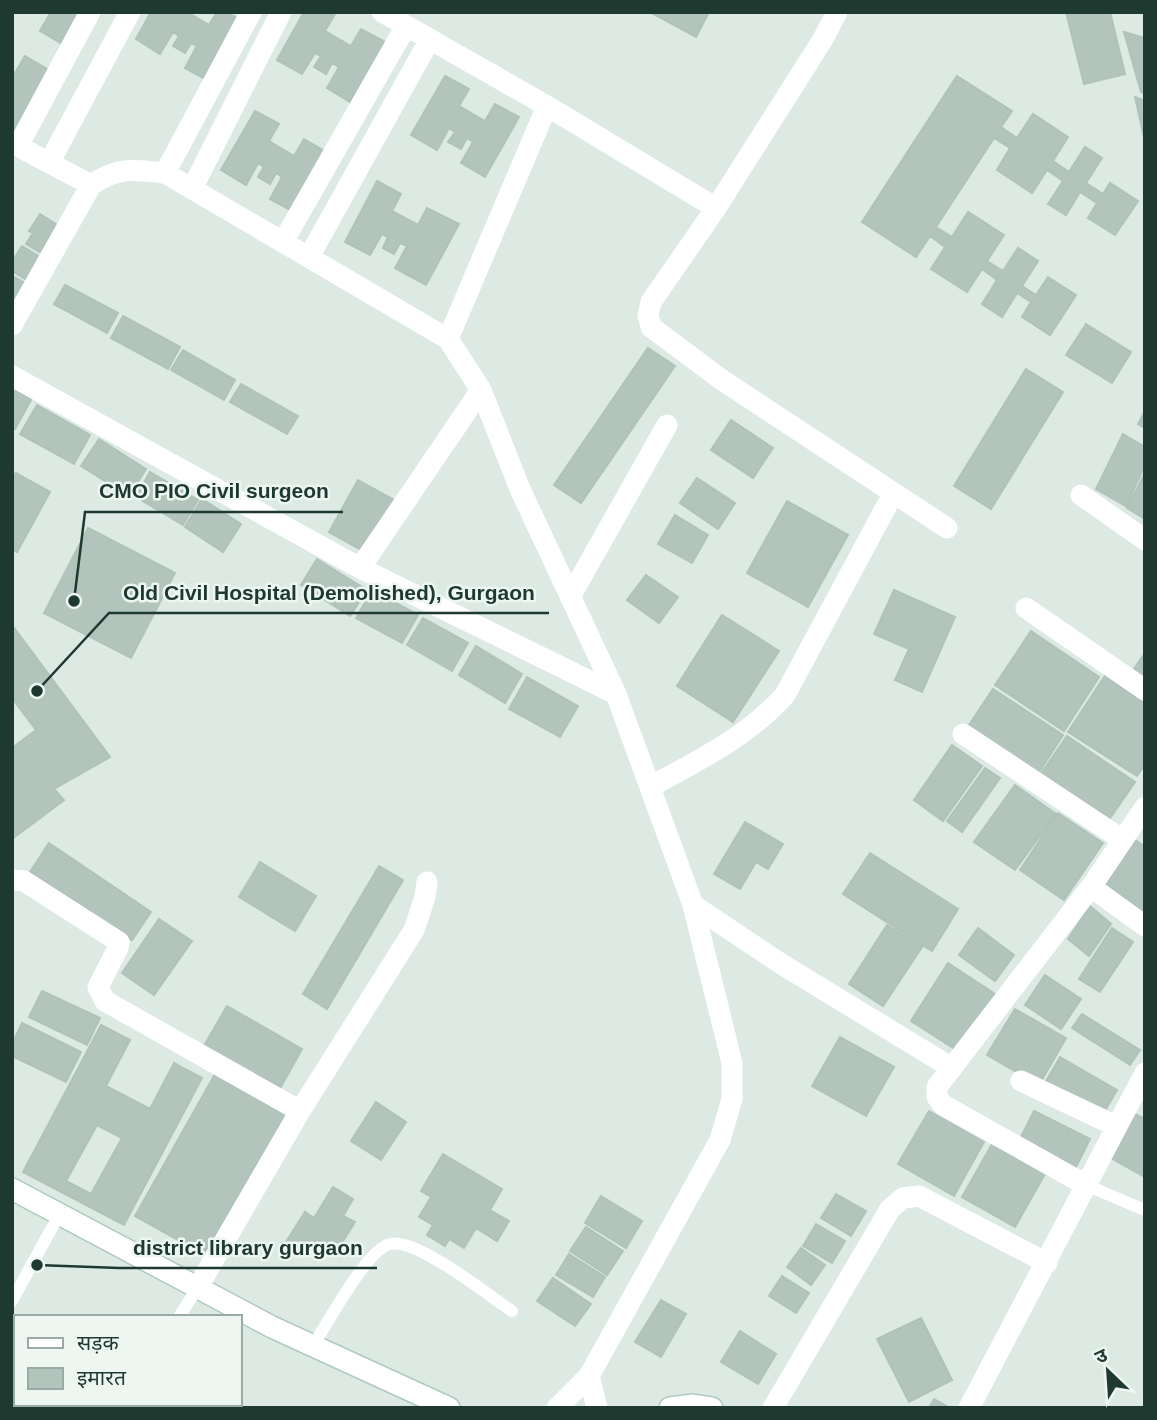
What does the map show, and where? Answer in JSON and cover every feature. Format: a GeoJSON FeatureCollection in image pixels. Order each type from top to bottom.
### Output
{"type":"FeatureCollection","features":[{"type":"Feature","properties":{"kind":"street"},"geometry":{"type":"LineString","coordinates":[[90,12],[15,144],[91,186]]}},
{"type":"Feature","properties":{"kind":"street"},"geometry":{"type":"LineString","coordinates":[[49,163],[130,12]]}},
{"type":"Feature","properties":{"kind":"street"},"geometry":{"type":"LineString","coordinates":[[165,173],[251,12]]}},
{"type":"Feature","properties":{"kind":"street"},"geometry":{"type":"LineString","coordinates":[[192,189],[281,12]]}},
{"type":"Feature","properties":{"kind":"street"},"geometry":{"type":"LineString","coordinates":[[382,12],[547,106],[716,208]]}},
{"type":"Feature","properties":{"kind":"street"},"geometry":{"type":"LineString","coordinates":[[837,12],[823,39],[716,208],[651,302],[648,315],[651,327],[722,380],[947,528]]}},
{"type":"Feature","properties":{"kind":"street"},"geometry":{"type":"LineString","coordinates":[[283,242],[406,26]]}},
{"type":"Feature","properties":{"kind":"street"},"geometry":{"type":"LineString","coordinates":[[309,257],[430,39]]}},
{"type":"Feature","properties":{"kind":"street"},"geometry":{"type":"LineString","coordinates":[[448,339],[547,106]]}},
{"type":"Feature","properties":{"kind":"street"},"geometry":{"type":"LineString","coordinates":[[12,326],[91,186],[109,173],[136,169],[165,173],[448,339],[481,390],[520,489],[616,694],[693,905],[732,1063],[732,1099],[720,1140],[589,1376],[557,1408]]}},
{"type":"Feature","properties":{"kind":"street"},"geometry":{"type":"LineString","coordinates":[[12,376],[360,568],[616,694]]}},
{"type":"Feature","properties":{"kind":"street"},"geometry":{"type":"LineString","coordinates":[[360,568],[481,390]]}},
{"type":"Feature","properties":{"kind":"street"},"geometry":{"type":"LineString","coordinates":[[570,597],[667,425]]}},
{"type":"Feature","properties":{"kind":"street"},"geometry":{"type":"LineString","coordinates":[[650,787],[737,738],[764,718],[785,695],[893,494]]}},
{"type":"Feature","properties":{"kind":"street"},"geometry":{"type":"LineString","coordinates":[[1081,495],[1145,540]]}},
{"type":"Feature","properties":{"kind":"street"},"geometry":{"type":"LineString","coordinates":[[1026,608],[1145,690]]}},
{"type":"Feature","properties":{"kind":"street"},"geometry":{"type":"LineString","coordinates":[[963,734],[1123,840]]}},
{"type":"Feature","properties":{"kind":"street"},"geometry":{"type":"LineString","coordinates":[[1084,1184],[943,1105],[937,1097],[937,1087],[1091,887],[1145,807]]}},
{"type":"Feature","properties":{"kind":"street"},"geometry":{"type":"LineString","coordinates":[[12,880],[24,881],[119,942],[98,987],[105,1001],[300,1111]]}},
{"type":"Feature","properties":{"kind":"street"},"geometry":{"type":"LineString","coordinates":[[198,1287],[300,1111],[414,930],[427,882]]}},
{"type":"Feature","properties":{"kind":"street"},"geometry":{"type":"LineString","coordinates":[[1091,887],[1145,926]]}},
{"type":"Feature","properties":{"kind":"street"},"geometry":{"type":"LineString","coordinates":[[693,905],[783,965],[952,1068]]}},
{"type":"Feature","properties":{"kind":"street"},"geometry":{"type":"LineString","coordinates":[[969,1408],[1047,1263],[1084,1184],[1145,1073]]}},
{"type":"Feature","properties":{"kind":"street"},"geometry":{"type":"LineString","coordinates":[[1021,1081],[1116,1126]]}},
{"type":"Feature","properties":{"kind":"street"},"geometry":{"type":"LineString","coordinates":[[12,1189],[313,1346],[449,1408]]}},
{"type":"Feature","properties":{"kind":"street"},"geometry":{"type":"LineString","coordinates":[[773,1408],[890,1209],[903,1198],[919,1196],[1047,1263]]}},
{"type":"Feature","properties":{"kind":"street"},"geometry":{"type":"LineString","coordinates":[[589,1376],[597,1408]]}},
{"type":"Feature","properties":{"kind":"street"},"geometry":{"type":"LineString","coordinates":[[670,1408],[693,1405],[712,1408]]}},
{"type":"Feature","properties":{"kind":"lane"},"geometry":{"type":"LineString","coordinates":[[1084,1184],[1142,1209]]}},
{"type":"Feature","properties":{"kind":"lane"},"geometry":{"type":"LineString","coordinates":[[12,1301],[60,1213]]}},
{"type":"Feature","properties":{"kind":"lane"},"geometry":{"type":"LineString","coordinates":[[313,1346],[373,1253],[391,1244],[415,1248],[512,1311]]}},
{"type":"Feature","properties":{"kind":"lane"},"geometry":{"type":"LineString","coordinates":[[180,1315],[198,1287]]}},
{"type":"Feature","properties":{"kind":"building"},"geometry":{"type":"Polygon","coordinates":[[[51,12],[83,12],[64,45],[40,31],[51,12]]]}},
{"type":"Feature","properties":{"kind":"building"},"geometry":{"type":"Polygon","coordinates":[[[151,12],[187,12],[209,25],[217,12],[227,12],[243,22],[209,81],[185,68],[197,46],[191,43],[185,53],[173,46],[179,36],[173,32],[160,54],[136,39],[151,12]]]}},
{"type":"Feature","properties":{"kind":"building"},"geometry":{"type":"Polygon","coordinates":[[[304,12],[335,14],[325,31],[351,46],[361,29],[385,42],[350,102],[327,88],[339,67],[332,63],[326,74],[314,67],[321,56],[315,53],[302,74],[277,60],[304,12]]]}},
{"type":"Feature","properties":{"kind":"building"},"geometry":{"type":"Polygon","coordinates":[[[650,12],[709,12],[696,37],[650,12]]]}},
{"type":"Feature","properties":{"kind":"building"},"geometry":{"type":"Polygon","coordinates":[[[1066,12],[1110,12],[1125,74],[1084,84],[1066,12]]]}},
{"type":"Feature","properties":{"kind":"building"},"geometry":{"type":"Polygon","coordinates":[[[1124,32],[1145,38],[1145,94],[1141,92],[1124,32]]]}},
{"type":"Feature","properties":{"kind":"building"},"geometry":{"type":"Polygon","coordinates":[[[25,56],[49,70],[15,129],[12,128],[12,71],[15,73],[25,56]]]}},
{"type":"Feature","properties":{"kind":"building"},"geometry":{"type":"Polygon","coordinates":[[[445,76],[469,89],[459,106],[485,121],[495,104],[519,117],[485,177],[461,163],[473,142],[467,138],[461,149],[448,142],[455,132],[449,128],[437,150],[411,135],[445,76]]]}},
{"type":"Feature","properties":{"kind":"building"},"geometry":{"type":"Polygon","coordinates":[[[957,76],[1012,111],[1001,127],[1017,138],[1033,114],[1068,137],[1053,161],[1069,172],[1085,147],[1102,158],[1086,183],[1103,194],[1110,183],[1138,201],[1115,235],[1088,218],[1097,203],[1080,192],[1066,215],[1048,204],[1063,181],[1047,170],[1032,193],[997,170],[1010,148],[994,138],[936,227],[952,237],[968,212],[1004,235],[987,261],[1003,271],[1018,248],[1038,261],[1022,286],[1036,295],[1048,277],[1076,295],[1050,335],[1022,317],[1031,302],[1017,293],[1002,317],[982,304],[997,280],[982,269],[967,292],[931,269],[945,247],[930,236],[916,257],[862,222],[957,76]]]}},
{"type":"Feature","properties":{"kind":"building"},"geometry":{"type":"Polygon","coordinates":[[[1135,97],[1145,101],[1145,142],[1135,97]]]}},
{"type":"Feature","properties":{"kind":"building"},"geometry":{"type":"Polygon","coordinates":[[[255,111],[279,124],[269,141],[294,156],[304,139],[328,153],[294,212],[270,199],[282,177],[276,173],[270,184],[258,177],[264,167],[258,163],[246,185],[221,170],[255,111]]]}},
{"type":"Feature","properties":{"kind":"building"},"geometry":{"type":"Polygon","coordinates":[[[377,181],[401,194],[392,211],[418,225],[427,208],[459,224],[426,285],[395,268],[407,246],[400,243],[394,254],[383,248],[388,237],[382,234],[370,255],[345,242],[377,181]]]}},
{"type":"Feature","properties":{"kind":"building"},"geometry":{"type":"Polygon","coordinates":[[[40,214],[59,226],[41,253],[26,244],[33,233],[29,231],[40,214]]]}},
{"type":"Feature","properties":{"kind":"building"},"geometry":{"type":"Polygon","coordinates":[[[22,246],[40,257],[27,280],[12,271],[12,262],[22,246]]]}},
{"type":"Feature","properties":{"kind":"building"},"geometry":{"type":"Polygon","coordinates":[[[12,276],[27,284],[12,310],[12,276]]]}},
{"type":"Feature","properties":{"kind":"building"},"geometry":{"type":"Polygon","coordinates":[[[65,285],[118,313],[107,333],[54,304],[65,285]]]}},
{"type":"Feature","properties":{"kind":"building"},"geometry":{"type":"Polygon","coordinates":[[[123,316],[180,347],[168,369],[111,338],[123,316]]]}},
{"type":"Feature","properties":{"kind":"building"},"geometry":{"type":"Polygon","coordinates":[[[1086,324],[1131,352],[1112,383],[1066,355],[1086,324]]]}},
{"type":"Feature","properties":{"kind":"building"},"geometry":{"type":"Polygon","coordinates":[[[648,348],[675,366],[581,503],[554,485],[648,348]]]}},
{"type":"Feature","properties":{"kind":"building"},"geometry":{"type":"Polygon","coordinates":[[[183,350],[235,380],[224,400],[171,370],[183,350]]]}},
{"type":"Feature","properties":{"kind":"building"},"geometry":{"type":"Polygon","coordinates":[[[1026,369],[1063,392],[991,509],[954,486],[1026,369]]]}},
{"type":"Feature","properties":{"kind":"building"},"geometry":{"type":"Polygon","coordinates":[[[241,384],[298,416],[287,434],[230,402],[241,384]]]}},
{"type":"Feature","properties":{"kind":"building"},"geometry":{"type":"Polygon","coordinates":[[[12,388],[32,398],[15,429],[12,428],[12,388]]]}},
{"type":"Feature","properties":{"kind":"building"},"geometry":{"type":"Polygon","coordinates":[[[37,405],[90,435],[74,464],[20,434],[37,405]]]}},
{"type":"Feature","properties":{"kind":"building"},"geometry":{"type":"Polygon","coordinates":[[[1145,411],[1145,428],[1138,424],[1145,411]]]}},
{"type":"Feature","properties":{"kind":"building"},"geometry":{"type":"Polygon","coordinates":[[[731,420],[773,448],[753,478],[711,450],[731,420]]]}},
{"type":"Feature","properties":{"kind":"building"},"geometry":{"type":"Polygon","coordinates":[[[1123,434],[1145,447],[1145,465],[1126,506],[1096,489],[1123,434]]]}},
{"type":"Feature","properties":{"kind":"building"},"geometry":{"type":"Polygon","coordinates":[[[99,439],[146,469],[129,496],[81,466],[99,439]]]}},
{"type":"Feature","properties":{"kind":"building"},"geometry":{"type":"Polygon","coordinates":[[[150,472],[198,500],[183,525],[136,497],[150,472]]]}},
{"type":"Feature","properties":{"kind":"building"},"geometry":{"type":"Polygon","coordinates":[[[16,473],[50,492],[17,552],[12,549],[12,481],[16,473]]]}},
{"type":"Feature","properties":{"kind":"building"},"geometry":{"type":"Polygon","coordinates":[[[1145,473],[1145,519],[1127,508],[1145,473]]]}},
{"type":"Feature","properties":{"kind":"building"},"geometry":{"type":"Polygon","coordinates":[[[697,478],[735,503],[718,529],[680,503],[697,478]]]}},
{"type":"Feature","properties":{"kind":"building"},"geometry":{"type":"Polygon","coordinates":[[[358,480],[394,500],[365,552],[329,532],[358,480]]]}},
{"type":"Feature","properties":{"kind":"building"},"geometry":{"type":"Polygon","coordinates":[[[202,499],[241,524],[223,552],[185,527],[202,499]]]}},
{"type":"Feature","properties":{"kind":"building"},"geometry":{"type":"Polygon","coordinates":[[[787,501],[848,535],[808,607],[747,573],[787,501]]]}},
{"type":"Feature","properties":{"kind":"building"},"geometry":{"type":"Polygon","coordinates":[[[675,515],[708,535],[692,563],[658,544],[675,515]]]}},
{"type":"Feature","properties":{"kind":"building"},"geometry":{"type":"Polygon","coordinates":[[[88,528],[175,573],[131,658],[44,613],[88,528]]]}},
{"type":"Feature","properties":{"kind":"building"},"geometry":{"type":"Polygon","coordinates":[[[317,559],[367,590],[350,616],[301,585],[317,559]]]}},
{"type":"Feature","properties":{"kind":"building"},"geometry":{"type":"Polygon","coordinates":[[[646,575],[678,597],[659,623],[627,600],[646,575]]]}},
{"type":"Feature","properties":{"kind":"building"},"geometry":{"type":"Polygon","coordinates":[[[372,590],[418,615],[402,643],[356,618],[372,590]]]}},
{"type":"Feature","properties":{"kind":"building"},"geometry":{"type":"Polygon","coordinates":[[[894,590],[955,617],[922,692],[895,680],[909,649],[874,634],[894,590]]]}},
{"type":"Feature","properties":{"kind":"building"},"geometry":{"type":"Polygon","coordinates":[[[722,615],[779,651],[733,722],[677,686],[722,615]]]}},
{"type":"Feature","properties":{"kind":"building"},"geometry":{"type":"Polygon","coordinates":[[[423,618],[468,643],[452,671],[407,645],[423,618]]]}},
{"type":"Feature","properties":{"kind":"building"},"geometry":{"type":"Polygon","coordinates":[[[12,625],[110,757],[54,789],[64,800],[12,839],[12,625]]]}},
{"type":"Feature","properties":{"kind":"building"},"geometry":{"type":"Polygon","coordinates":[[[1031,631],[1099,677],[1064,731],[995,685],[1031,631]]]}},
{"type":"Feature","properties":{"kind":"building"},"geometry":{"type":"Polygon","coordinates":[[[476,646],[522,674],[505,703],[459,675],[476,646]]]}},
{"type":"Feature","properties":{"kind":"building"},"geometry":{"type":"Polygon","coordinates":[[[1145,653],[1145,678],[1131,673],[1145,653]]]}},
{"type":"Feature","properties":{"kind":"building"},"geometry":{"type":"Polygon","coordinates":[[[1105,676],[1145,702],[1145,764],[1137,776],[1068,732],[1105,676]]]}},
{"type":"Feature","properties":{"kind":"building"},"geometry":{"type":"Polygon","coordinates":[[[527,677],[578,706],[560,737],[509,709],[527,677]]]}},
{"type":"Feature","properties":{"kind":"building"},"geometry":{"type":"Polygon","coordinates":[[[993,689],[1063,735],[1036,777],[965,731],[993,689]]]}},
{"type":"Feature","properties":{"kind":"building"},"geometry":{"type":"Polygon","coordinates":[[[12,698],[36,730],[12,748],[12,698]]]}},
{"type":"Feature","properties":{"kind":"building"},"geometry":{"type":"Polygon","coordinates":[[[1067,736],[1135,782],[1106,824],[1038,778],[1067,736]]]}},
{"type":"Feature","properties":{"kind":"building"},"geometry":{"type":"Polygon","coordinates":[[[952,745],[982,766],[943,821],[914,800],[952,745]]]}},
{"type":"Feature","properties":{"kind":"building"},"geometry":{"type":"Polygon","coordinates":[[[985,768],[1000,778],[962,832],[947,821],[985,768]]]}},
{"type":"Feature","properties":{"kind":"building"},"geometry":{"type":"Polygon","coordinates":[[[1015,785],[1056,814],[1015,870],[974,842],[1015,785]]]}},
{"type":"Feature","properties":{"kind":"building"},"geometry":{"type":"Polygon","coordinates":[[[1058,813],[1103,843],[1064,900],[1020,870],[1058,813]]]}},
{"type":"Feature","properties":{"kind":"building"},"geometry":{"type":"Polygon","coordinates":[[[745,822],[783,844],[768,869],[756,862],[740,889],[714,874],[745,822]]]}},
{"type":"Feature","properties":{"kind":"building"},"geometry":{"type":"Polygon","coordinates":[[[1134,839],[1145,847],[1145,914],[1104,882],[1134,839]]]}},
{"type":"Feature","properties":{"kind":"building"},"geometry":{"type":"Polygon","coordinates":[[[49,843],[151,912],[132,940],[30,872],[49,843]]]}},
{"type":"Feature","properties":{"kind":"building"},"geometry":{"type":"Polygon","coordinates":[[[870,853],[958,909],[932,951],[843,894],[870,853]]]}},
{"type":"Feature","properties":{"kind":"building"},"geometry":{"type":"Polygon","coordinates":[[[260,862],[316,896],[295,931],[239,897],[260,862]]]}},
{"type":"Feature","properties":{"kind":"building"},"geometry":{"type":"Polygon","coordinates":[[[379,866],[403,880],[327,1009],[303,994],[379,866]]]}},
{"type":"Feature","properties":{"kind":"building"},"geometry":{"type":"Polygon","coordinates":[[[1090,906],[1111,924],[1089,956],[1068,939],[1090,906]]]}},
{"type":"Feature","properties":{"kind":"building"},"geometry":{"type":"Polygon","coordinates":[[[159,919],[192,941],[154,995],[122,973],[159,919]]]}},
{"type":"Feature","properties":{"kind":"building"},"geometry":{"type":"Polygon","coordinates":[[[887,925],[922,947],[883,1006],[849,984],[887,925]]]}},
{"type":"Feature","properties":{"kind":"building"},"geometry":{"type":"Polygon","coordinates":[[[978,928],[1014,955],[995,981],[959,955],[978,928]]]}},
{"type":"Feature","properties":{"kind":"building"},"geometry":{"type":"Polygon","coordinates":[[[1112,928],[1133,942],[1100,992],[1079,979],[1112,928]]]}},
{"type":"Feature","properties":{"kind":"building"},"geometry":{"type":"Polygon","coordinates":[[[948,963],[995,994],[958,1051],[911,1021],[948,963]]]}},
{"type":"Feature","properties":{"kind":"building"},"geometry":{"type":"Polygon","coordinates":[[[1045,975],[1081,999],[1061,1029],[1025,1005],[1045,975]]]}},
{"type":"Feature","properties":{"kind":"building"},"geometry":{"type":"Polygon","coordinates":[[[42,991],[100,1018],[87,1045],[29,1017],[42,991]]]}},
{"type":"Feature","properties":{"kind":"building"},"geometry":{"type":"Polygon","coordinates":[[[227,1006],[302,1049],[279,1090],[204,1046],[227,1006]]]}},
{"type":"Feature","properties":{"kind":"building"},"geometry":{"type":"Polygon","coordinates":[[[1015,1009],[1066,1038],[1039,1085],[987,1055],[1015,1009]]]}},
{"type":"Feature","properties":{"kind":"building"},"geometry":{"type":"Polygon","coordinates":[[[1082,1014],[1140,1050],[1130,1065],[1072,1028],[1082,1014]]]}},
{"type":"Feature","properties":{"kind":"building"},"geometry":{"type":"Polygon","coordinates":[[[22,1023],[81,1052],[66,1082],[12,1056],[12,1044],[22,1023]]]}},
{"type":"Feature","properties":{"kind":"building"},"geometry":{"type":"Polygon","coordinates":[[[101,1025],[130,1040],[106,1086],[150,1109],[174,1063],[202,1078],[124,1225],[23,1172],[101,1025]],[[97,1125],[66,1181],[91,1194],[122,1138],[97,1125]]]}},
{"type":"Feature","properties":{"kind":"building"},"geometry":{"type":"Polygon","coordinates":[[[840,1037],[894,1067],[866,1116],[812,1086],[840,1037]]]}},
{"type":"Feature","properties":{"kind":"building"},"geometry":{"type":"Polygon","coordinates":[[[1060,1057],[1117,1090],[1102,1116],[1045,1083],[1060,1057]]]}},
{"type":"Feature","properties":{"kind":"building"},"geometry":{"type":"Polygon","coordinates":[[[215,1074],[286,1114],[205,1255],[135,1216],[215,1074]]]}},
{"type":"Feature","properties":{"kind":"building"},"geometry":{"type":"Polygon","coordinates":[[[376,1102],[406,1122],[381,1160],[351,1141],[376,1102]]]}},
{"type":"Feature","properties":{"kind":"building"},"geometry":{"type":"Polygon","coordinates":[[[929,1111],[984,1142],[954,1196],[898,1164],[929,1111]]]}},
{"type":"Feature","properties":{"kind":"building"},"geometry":{"type":"Polygon","coordinates":[[[1034,1111],[1090,1139],[1076,1167],[1020,1139],[1034,1111]]]}},
{"type":"Feature","properties":{"kind":"building"},"geometry":{"type":"Polygon","coordinates":[[[1135,1114],[1145,1119],[1145,1177],[1111,1158],[1135,1114]]]}},
{"type":"Feature","properties":{"kind":"building"},"geometry":{"type":"Polygon","coordinates":[[[992,1144],[1045,1174],[1015,1227],[962,1197],[992,1144]]]}},
{"type":"Feature","properties":{"kind":"building"},"geometry":{"type":"Polygon","coordinates":[[[443,1154],[502,1189],[490,1210],[509,1221],[497,1241],[476,1228],[464,1248],[449,1239],[445,1246],[427,1235],[433,1225],[419,1217],[431,1197],[421,1191],[443,1154]]]}},
{"type":"Feature","properties":{"kind":"building"},"geometry":{"type":"Polygon","coordinates":[[[333,1187],[353,1199],[343,1216],[355,1222],[334,1256],[309,1242],[303,1252],[286,1242],[305,1212],[314,1218],[333,1187]]]}},
{"type":"Feature","properties":{"kind":"building"},"geometry":{"type":"Polygon","coordinates":[[[836,1194],[866,1211],[851,1236],[821,1218],[836,1194]]]}},
{"type":"Feature","properties":{"kind":"building"},"geometry":{"type":"Polygon","coordinates":[[[601,1196],[642,1221],[626,1248],[585,1223],[601,1196]]]}},
{"type":"Feature","properties":{"kind":"building"},"geometry":{"type":"Polygon","coordinates":[[[816,1224],[845,1241],[832,1263],[803,1246],[816,1224]]]}},
{"type":"Feature","properties":{"kind":"building"},"geometry":{"type":"Polygon","coordinates":[[[586,1227],[623,1251],[607,1275],[570,1251],[586,1227]]]}},
{"type":"Feature","properties":{"kind":"building"},"geometry":{"type":"Polygon","coordinates":[[[801,1248],[825,1265],[811,1285],[787,1267],[801,1248]]]}},
{"type":"Feature","properties":{"kind":"building"},"geometry":{"type":"Polygon","coordinates":[[[569,1254],[605,1277],[593,1297],[556,1275],[569,1254]]]}},
{"type":"Feature","properties":{"kind":"building"},"geometry":{"type":"Polygon","coordinates":[[[782,1276],[809,1293],[796,1313],[769,1296],[782,1276]]]}},
{"type":"Feature","properties":{"kind":"building"},"geometry":{"type":"Polygon","coordinates":[[[553,1278],[591,1304],[575,1326],[537,1301],[553,1278]]]}},
{"type":"Feature","properties":{"kind":"building"},"geometry":{"type":"Polygon","coordinates":[[[661,1300],[686,1314],[661,1357],[635,1342],[661,1300]]]}},
{"type":"Feature","properties":{"kind":"building"},"geometry":{"type":"Polygon","coordinates":[[[921,1318],[952,1380],[909,1402],[877,1339],[921,1318]]]}},
{"type":"Feature","properties":{"kind":"building"},"geometry":{"type":"Polygon","coordinates":[[[740,1331],[776,1354],[758,1384],[721,1362],[740,1331]]]}},
{"type":"Feature","properties":{"kind":"building"},"geometry":{"type":"Polygon","coordinates":[[[934,1399],[950,1408],[929,1408],[934,1399]]]}},
{"type":"Feature","properties":{"kind":"place","name":"CMO PIO Civil surgeon"},"geometry":{"type":"Point","coordinates":[74,601]}},
{"type":"Feature","properties":{"kind":"place","name":"Old Civil Hospital (Demolished), Gurgaon"},"geometry":{"type":"Point","coordinates":[37,691]}},
{"type":"Feature","properties":{"kind":"place","name":"district library gurgaon"},"geometry":{"type":"Point","coordinates":[37,1265]}}]}
